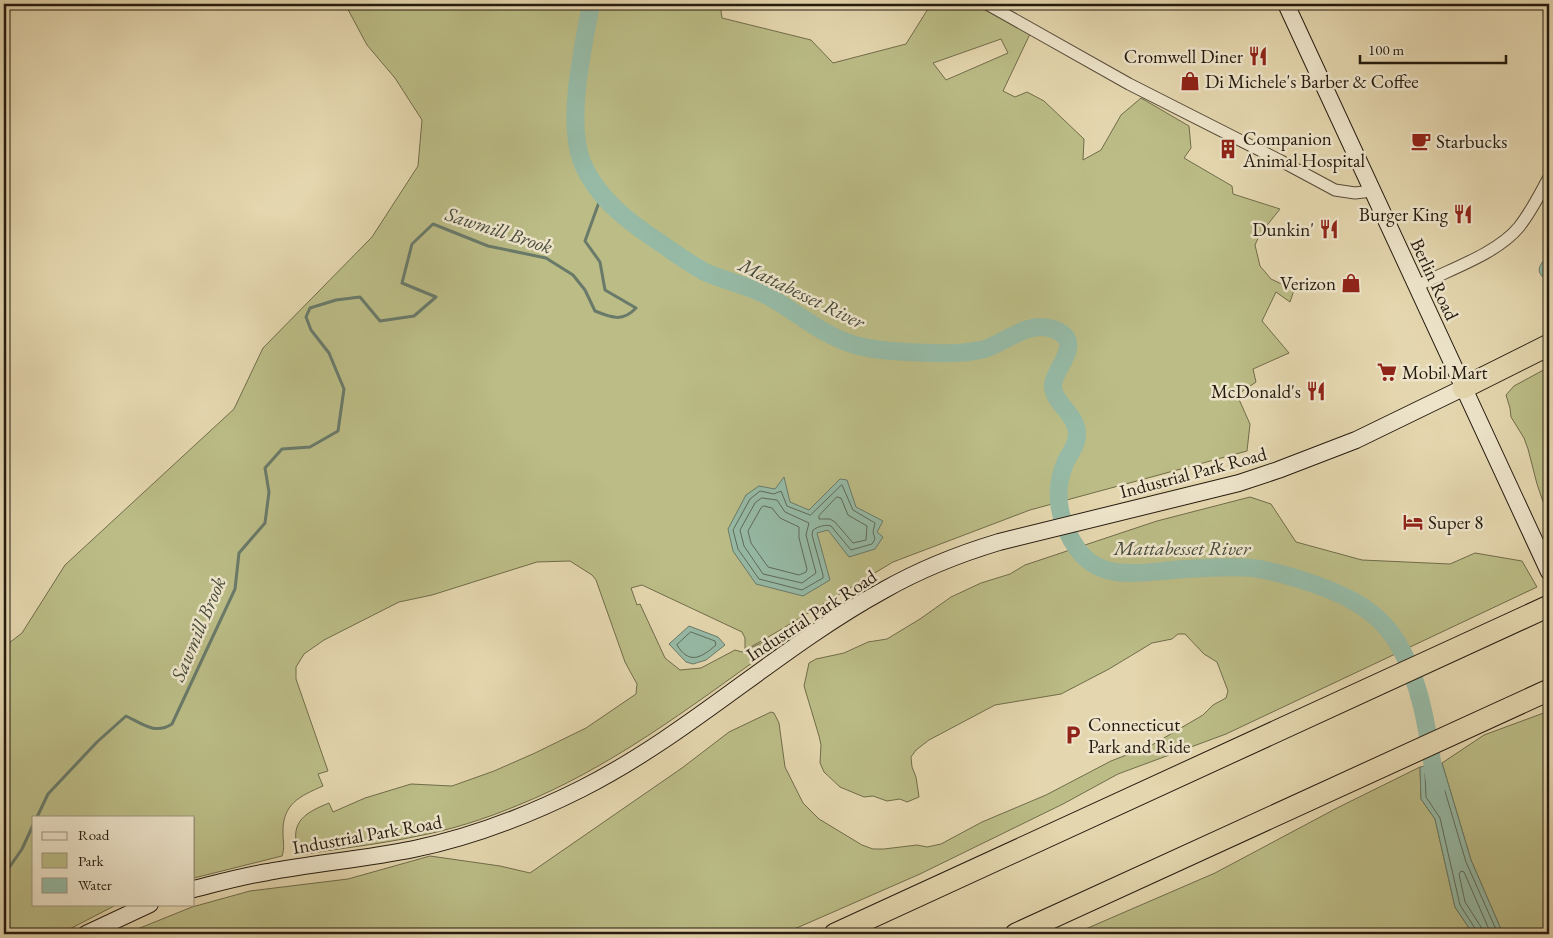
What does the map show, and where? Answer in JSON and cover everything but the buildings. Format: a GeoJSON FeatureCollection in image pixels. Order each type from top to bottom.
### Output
{"type":"FeatureCollection","features":[{"type":"Feature","properties":{"kind":"highway"},"geometry":{"type":"LineString","coordinates":[[1463,388],[1549,344]]}},
{"type":"Feature","properties":{"kind":"highway"},"geometry":{"type":"LineString","coordinates":[[835,934],[1548,607]]}},
{"type":"Feature","properties":{"kind":"highway"},"geometry":{"type":"LineString","coordinates":[[1016,934],[1549,690]]}},
{"type":"Feature","properties":{"kind":"street"},"geometry":{"type":"LineString","coordinates":[[987,4],[1135,87],[1282,161],[1335,190],[1355,193],[1372,191]]}},
{"type":"Feature","properties":{"kind":"street","name":"Berlin Road"},"geometry":{"type":"LineString","coordinates":[[1286,4],[1549,572]]}},
{"type":"Feature","properties":{"kind":"street"},"geometry":{"type":"LineString","coordinates":[[1416,286],[1488,252],[1506,240],[1523,222],[1549,178]]}},
{"type":"Feature","properties":{"kind":"street","name":"Industrial Park Road"},"geometry":{"type":"LineString","coordinates":[[195,890],[225,880],[268,872],[416,849],[485,829],[526,814],[583,788],[645,752],[844,614],[883,590],[941,562],[982,547],[1035,532],[1239,482],[1300,463],[1356,440],[1463,388]]}},
{"type":"Feature","properties":{"kind":"street"},"geometry":{"type":"LineString","coordinates":[[86,934],[146,906]]}},
{"type":"Feature","properties":{"kind":"green space"},"geometry":{"type":"Polygon","coordinates":[[[345,4],[720,4],[722,18],[811,40],[833,63],[906,44],[931,4],[975,4],[1030,34],[1003,91],[1015,97],[1027,92],[1044,101],[1084,139],[1083,160],[1101,150],[1121,115],[1141,98],[1189,126],[1191,148],[1184,158],[1232,186],[1233,194],[1280,209],[1260,234],[1255,245],[1260,266],[1271,279],[1294,290],[1290,302],[1276,292],[1262,321],[1289,353],[1253,369],[1256,382],[1237,395],[1250,424],[1247,451],[1030,510],[893,562],[745,650],[745,638],[742,632],[642,585],[631,588],[637,605],[640,604],[665,658],[680,670],[701,668],[735,650],[742,652],[765,641],[770,650],[679,715],[616,756],[550,791],[516,806],[467,824],[430,834],[306,854],[298,849],[296,831],[298,825],[307,814],[321,806],[329,803],[333,812],[365,798],[411,784],[452,786],[494,771],[586,728],[636,694],[637,684],[625,662],[596,580],[592,575],[570,561],[537,562],[432,595],[399,602],[324,640],[304,654],[296,667],[296,679],[328,771],[318,774],[323,786],[307,793],[289,808],[283,823],[284,848],[282,856],[195,878],[195,816],[32,816],[32,906],[114,906],[60,934],[4,934],[4,647],[22,633],[65,565],[234,409],[263,348],[372,237],[418,166],[422,120],[395,78],[367,45],[345,4]],[[1001,39],[933,63],[946,80],[1008,53],[1001,39]]]}},
{"type":"Feature","properties":{"kind":"green space"},"geometry":{"type":"Polygon","coordinates":[[[1549,367],[1549,519],[1528,449],[1524,438],[1511,417],[1506,395],[1514,386],[1549,367]]]}},
{"type":"Feature","properties":{"kind":"green space"},"geometry":{"type":"Polygon","coordinates":[[[1250,497],[1271,504],[1296,542],[1362,560],[1450,564],[1475,553],[1522,561],[1537,587],[1226,734],[1118,774],[1063,804],[920,874],[783,934],[125,934],[192,907],[250,891],[348,879],[430,856],[500,866],[530,873],[682,768],[729,732],[771,712],[774,713],[779,723],[785,767],[803,803],[819,819],[862,845],[873,849],[917,845],[927,847],[941,844],[982,822],[1046,795],[1111,761],[1152,745],[1203,715],[1213,705],[1226,698],[1228,691],[1217,662],[1204,654],[1185,634],[1178,634],[1172,639],[1152,643],[1109,669],[1061,694],[995,705],[929,740],[916,750],[911,757],[919,797],[907,802],[900,799],[887,801],[873,796],[864,797],[840,787],[824,772],[820,763],[821,745],[819,736],[804,686],[809,663],[816,659],[844,653],[868,642],[887,639],[951,597],[981,583],[1010,574],[1025,565],[1157,521],[1250,497]]]}},
{"type":"Feature","properties":{"kind":"green space"},"geometry":{"type":"Polygon","coordinates":[[[1549,711],[1549,934],[1503,934],[1471,860],[1442,763],[1484,735],[1549,711]]]}},
{"type":"Feature","properties":{"kind":"green space"},"geometry":{"type":"Polygon","coordinates":[[[1420,767],[1421,799],[1435,819],[1455,907],[1473,934],[1074,934],[1215,873],[1337,808],[1420,767]]]}},
{"type":"Feature","properties":{"kind":"water"},"geometry":{"type":"Polygon","coordinates":[[[1549,255],[1549,282],[1541,275],[1539,269],[1542,262],[1549,255]]]}},
{"type":"Feature","properties":{"kind":"water"},"geometry":{"type":"Polygon","coordinates":[[[784,477],[790,502],[809,510],[840,479],[847,480],[856,507],[883,521],[877,532],[883,537],[875,549],[849,557],[828,530],[817,533],[830,580],[803,596],[756,584],[733,551],[728,529],[746,495],[759,486],[775,489],[784,477]]]}},
{"type":"Feature","properties":{"kind":"water"},"geometry":{"type":"Polygon","coordinates":[[[689,626],[718,637],[725,645],[706,660],[693,664],[686,662],[669,644],[689,626]]]}},
{"type":"Feature","properties":{"kind":"water"},"geometry":{"type":"Polygon","coordinates":[[[1442,763],[1471,860],[1503,934],[1473,934],[1455,907],[1435,819],[1421,799],[1420,767],[1442,763]]]}},
{"type":"Feature","properties":{"kind":"waterway","name":"Mattabesset River"},"geometry":{"type":"LineString","coordinates":[[591,4],[577,84],[577,145],[588,175],[605,199],[638,228],[699,269],[766,295],[820,329],[855,345],[894,351],[953,353],[985,349],[1035,327],[1053,329],[1063,334],[1067,340],[1068,347],[1055,377],[1053,390],[1073,421],[1077,439],[1062,473],[1059,484],[1059,496],[1062,518],[1071,540],[1078,550],[1087,560],[1109,571],[1134,573],[1222,567],[1252,568],[1296,578],[1356,602],[1378,619],[1388,630],[1406,659],[1424,713],[1436,789]]}},
{"type":"Feature","properties":{"kind":"waterway","name":"Sawmill Brook"},"geometry":{"type":"LineString","coordinates":[[37,816],[48,794],[97,742],[126,716],[154,728],[160,729],[172,724],[235,589],[239,553],[265,523],[269,492],[265,468],[282,449],[310,447],[338,431],[344,389],[329,353],[311,330],[306,317],[310,308],[336,300],[360,297],[380,321],[414,316],[436,297],[402,283],[412,244],[433,224],[488,246],[546,258],[573,275],[585,290],[595,311],[612,317],[622,317],[636,308],[605,290],[600,262],[585,241],[602,194]]}},
{"type":"Feature","properties":{"kind":"waterway","name":"Sawmill Brook"},"geometry":{"type":"LineString","coordinates":[[4,875],[22,849],[32,827]]}},
{"type":"Feature","properties":{"kind":"place","name":"Cromwell Diner"},"geometry":{"type":"Point","coordinates":[1258,56]}},
{"type":"Feature","properties":{"kind":"place","name":"Di Michele's Barber & Coffee"},"geometry":{"type":"Point","coordinates":[1190,81]}},
{"type":"Feature","properties":{"kind":"place","name":"Starbucks"},"geometry":{"type":"Point","coordinates":[1421,141]}},
{"type":"Feature","properties":{"kind":"place","name":"Companion Animal Hospital"},"geometry":{"type":"Point","coordinates":[1228,149]}},
{"type":"Feature","properties":{"kind":"place","name":"Burger King"},"geometry":{"type":"Point","coordinates":[1463,214]}},
{"type":"Feature","properties":{"kind":"place","name":"Dunkin'"},"geometry":{"type":"Point","coordinates":[1329,229]}},
{"type":"Feature","properties":{"kind":"place","name":"Verizon"},"geometry":{"type":"Point","coordinates":[1351,283]}},
{"type":"Feature","properties":{"kind":"place","name":"Mobil Mart"},"geometry":{"type":"Point","coordinates":[1387,372]}},
{"type":"Feature","properties":{"kind":"place","name":"McDonald's"},"geometry":{"type":"Point","coordinates":[1316,391]}},
{"type":"Feature","properties":{"kind":"place","name":"Super 8"},"geometry":{"type":"Point","coordinates":[1413,522]}},
{"type":"Feature","properties":{"kind":"place","name":"Connecticut Park and Ride"},"geometry":{"type":"Point","coordinates":[1073,735]}}]}
